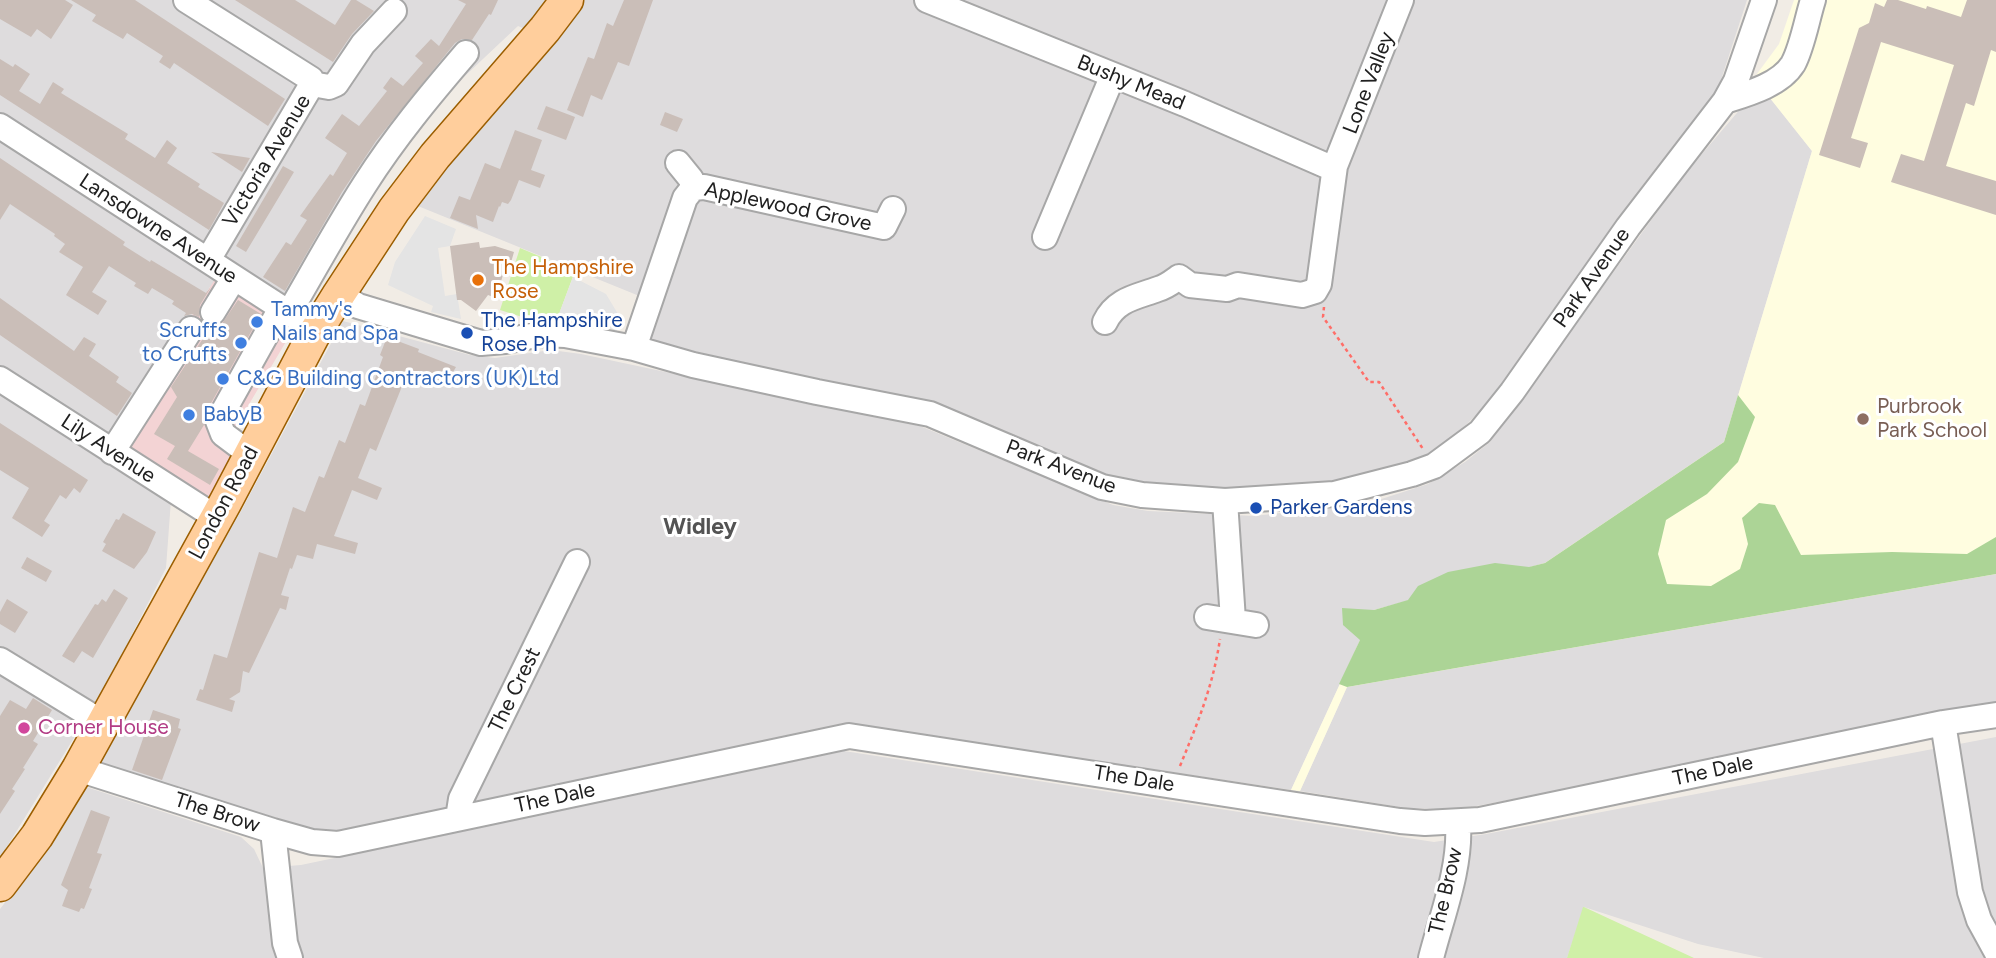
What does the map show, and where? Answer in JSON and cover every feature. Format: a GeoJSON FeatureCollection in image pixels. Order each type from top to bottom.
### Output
{"type":"FeatureCollection","features":[{"type":"Feature","properties":{"kind":"main road","name":"London Road"},"geometry":{"type":"LineString","coordinates":[[0,885],[37,836],[78,769],[339,294],[394,210],[435,156],[567,0]]}},
{"type":"Feature","properties":{"kind":"street","name":"Victoria Avenue"},"geometry":{"type":"LineString","coordinates":[[186,0],[311,79],[312,84],[208,260]]}},
{"type":"Feature","properties":{"kind":"street","name":"Bushy Mead"},"geometry":{"type":"LineString","coordinates":[[927,0],[1327,166],[1335,166]]}},
{"type":"Feature","properties":{"kind":"street","name":"Lone Valley"},"geometry":{"type":"LineString","coordinates":[[1315,291],[1335,166],[1401,0]]}},
{"type":"Feature","properties":{"kind":"street","name":"Park Avenue"},"geometry":{"type":"LineString","coordinates":[[339,294],[358,306],[481,343],[542,334],[565,335],[634,348],[693,365],[780,384],[930,414],[1102,487],[1142,495],[1225,501],[1334,494],[1434,466],[1480,432],[1513,392],[1628,227],[1725,101],[1736,81],[1765,0]]}},
{"type":"Feature","properties":{"kind":"street"},"geometry":{"type":"LineString","coordinates":[[1725,101],[1749,93],[1784,74],[1793,63],[1812,0]]}},
{"type":"Feature","properties":{"kind":"street"},"geometry":{"type":"LineString","coordinates":[[312,84],[329,87],[336,84],[363,44],[394,11]]}},
{"type":"Feature","properties":{"kind":"street"},"geometry":{"type":"LineString","coordinates":[[251,455],[223,434],[218,421],[372,174],[423,103],[466,54]]}},
{"type":"Feature","properties":{"kind":"street"},"geometry":{"type":"LineString","coordinates":[[1045,237],[1113,75]]}},
{"type":"Feature","properties":{"kind":"street","name":"Lansdowne Avenue"},"geometry":{"type":"LineString","coordinates":[[0,127],[317,331]]}},
{"type":"Feature","properties":{"kind":"street","name":"Applewood Grove"},"geometry":{"type":"LineString","coordinates":[[678,163],[691,179],[693,188]]}},
{"type":"Feature","properties":{"kind":"street","name":"Applewood Grove"},"geometry":{"type":"LineString","coordinates":[[634,348],[685,198],[693,188],[704,187],[892,224]]}},
{"type":"Feature","properties":{"kind":"street"},"geometry":{"type":"LineString","coordinates":[[213,312],[234,278]]}},
{"type":"Feature","properties":{"kind":"street"},"geometry":{"type":"LineString","coordinates":[[1105,322],[1111,310],[1120,303],[1161,289],[1179,278],[1190,285],[1227,289],[1238,285],[1302,295],[1315,291]]}},
{"type":"Feature","properties":{"kind":"street"},"geometry":{"type":"LineString","coordinates":[[112,452],[191,329]]}},
{"type":"Feature","properties":{"kind":"street","name":"Lily Avenue"},"geometry":{"type":"LineString","coordinates":[[0,379],[217,517]]}},
{"type":"Feature","properties":{"kind":"street"},"geometry":{"type":"LineString","coordinates":[[1225,501],[1230,620]]}},
{"type":"Feature","properties":{"kind":"street","name":"The Crest"},"geometry":{"type":"LineString","coordinates":[[458,818],[461,799],[577,562]]}},
{"type":"Feature","properties":{"kind":"street"},"geometry":{"type":"LineString","coordinates":[[0,660],[103,723]]}},
{"type":"Feature","properties":{"kind":"street","name":"The Dale"},"geometry":{"type":"LineString","coordinates":[[273,831],[312,842],[338,844],[849,736],[1400,821],[1458,823],[1943,723],[1996,715]]}},
{"type":"Feature","properties":{"kind":"street"},"geometry":{"type":"LineString","coordinates":[[1943,723],[1970,892],[1979,920],[1996,951]]}},
{"type":"Feature","properties":{"kind":"street","name":"The Brow"},"geometry":{"type":"LineString","coordinates":[[78,769],[273,831],[285,943],[290,958]]}},
{"type":"Feature","properties":{"kind":"street","name":"The Brow"},"geometry":{"type":"LineString","coordinates":[[1431,958],[1456,859],[1458,823]]}},
{"type":"Feature","properties":{"kind":"path"},"geometry":{"type":"LineString","coordinates":[[1315,291],[1325,300],[1323,317],[1369,382],[1379,382],[1434,466]]}},
{"type":"Feature","properties":{"kind":"path"},"geometry":{"type":"LineString","coordinates":[[1172,785],[1208,697],[1230,620]]}},
{"type":"Feature","properties":{"kind":"shaded area"},"geometry":{"type":"Polygon","coordinates":[[[0,0],[548,0],[525,29],[518,26],[432,107],[380,171],[302,299],[210,287],[102,456],[171,500],[166,568],[104,689],[0,858],[0,0]]]}},
{"type":"Feature","properties":{"kind":"shaded area"},"geometry":{"type":"Polygon","coordinates":[[[584,0],[1747,0],[1719,86],[1705,110],[1642,186],[1507,378],[1446,445],[1417,461],[1392,470],[1316,484],[1213,489],[1148,484],[1114,478],[937,403],[819,380],[654,342],[651,335],[659,304],[413,204],[435,167],[584,0]]]}},
{"type":"Feature","properties":{"kind":"shaded area","name":"Purbrook Park School"},"geometry":{"type":"Polygon","coordinates":[[[1794,0],[1996,0],[1996,574],[1347,687],[1300,791],[1291,790],[1374,610],[1545,563],[1724,442],[1812,151],[1754,78],[1779,44],[1794,0]]]}},
{"type":"Feature","properties":{"kind":"shaded area"},"geometry":{"type":"Polygon","coordinates":[[[1766,93],[1812,151],[1724,442],[1545,563],[1374,610],[1291,790],[844,723],[338,831],[320,831],[96,763],[240,513],[343,321],[470,355],[495,358],[551,350],[581,354],[920,426],[1113,505],[1148,511],[1254,516],[1369,503],[1428,484],[1465,462],[1490,442],[1684,175],[1742,107],[1766,93]]]}},
{"type":"Feature","properties":{"kind":"shaded area"},"geometry":{"type":"Polygon","coordinates":[[[425,216],[456,229],[450,246],[438,248],[445,296],[457,294],[461,319],[431,312],[433,306],[388,285],[395,262],[425,216]]]}},
{"type":"Feature","properties":{"kind":"shaded area"},"geometry":{"type":"Polygon","coordinates":[[[217,276],[294,328],[225,445],[234,452],[209,498],[114,438],[217,276]]]}},
{"type":"Feature","properties":{"kind":"shaded area"},"geometry":{"type":"Polygon","coordinates":[[[573,277],[606,294],[618,314],[617,331],[571,322],[556,322],[573,277]]]}},
{"type":"Feature","properties":{"kind":"shaded area"},"geometry":{"type":"Polygon","coordinates":[[[1996,574],[1996,709],[1455,810],[1406,808],[1300,791],[1347,687],[1996,574]]]}},
{"type":"Feature","properties":{"kind":"shaded area"},"geometry":{"type":"Polygon","coordinates":[[[1996,737],[1996,958],[1764,958],[1698,944],[1584,907],[1567,958],[0,958],[0,909],[48,847],[83,786],[241,837],[254,849],[263,868],[301,865],[844,751],[1434,842],[1996,737]]]}},
{"type":"Feature","properties":{"kind":"green space"},"geometry":{"type":"Polygon","coordinates":[[[520,248],[575,271],[556,322],[538,322],[500,310],[520,248]]]}},
{"type":"Feature","properties":{"kind":"green space"},"geometry":{"type":"Polygon","coordinates":[[[1738,395],[1755,417],[1738,462],[1707,494],[1666,520],[1658,554],[1667,584],[1711,586],[1740,569],[1748,544],[1742,518],[1759,503],[1775,505],[1801,555],[1892,552],[1967,554],[1996,537],[1996,574],[1347,687],[1339,684],[1360,640],[1343,625],[1342,608],[1374,610],[1408,600],[1418,586],[1448,572],[1495,563],[1529,567],[1545,563],[1724,442],[1738,395]]]}},
{"type":"Feature","properties":{"kind":"green space"},"geometry":{"type":"Polygon","coordinates":[[[1584,907],[1694,958],[1567,958],[1584,907]]]}},
{"type":"Feature","properties":{"kind":"building"},"geometry":{"type":"Polygon","coordinates":[[[0,0],[65,0],[73,5],[51,39],[37,29],[31,37],[0,19],[0,0]]]}},
{"type":"Feature","properties":{"kind":"building"},"geometry":{"type":"Polygon","coordinates":[[[71,0],[135,0],[285,99],[268,126],[174,63],[170,69],[159,62],[163,56],[127,33],[123,39],[92,21],[96,15],[71,0]]]}},
{"type":"Feature","properties":{"kind":"building"},"geometry":{"type":"Polygon","coordinates":[[[235,0],[295,0],[335,25],[351,0],[356,0],[374,11],[352,34],[333,62],[235,0]]]}},
{"type":"Feature","properties":{"kind":"building"},"geometry":{"type":"Polygon","coordinates":[[[458,0],[498,0],[491,15],[489,14],[472,40],[462,39],[455,43],[376,141],[342,192],[285,291],[263,277],[286,242],[291,245],[307,220],[300,216],[330,174],[333,176],[347,153],[325,138],[342,114],[359,126],[387,91],[383,88],[391,77],[403,86],[423,63],[415,56],[431,39],[439,46],[466,4],[458,0]]]}},
{"type":"Feature","properties":{"kind":"building"},"geometry":{"type":"Polygon","coordinates":[[[624,0],[653,0],[629,66],[618,62],[602,100],[591,95],[583,117],[567,110],[588,57],[594,59],[607,23],[613,26],[624,0]]]}},
{"type":"Feature","properties":{"kind":"building"},"geometry":{"type":"Polygon","coordinates":[[[1887,0],[1898,0],[1926,9],[1927,6],[1961,17],[1967,0],[1996,0],[1996,52],[1991,50],[1974,106],[1966,103],[1946,166],[1996,181],[1996,215],[1891,182],[1901,154],[1924,161],[1954,65],[1881,42],[1851,138],[1868,143],[1860,168],[1819,155],[1859,28],[1869,23],[1875,3],[1884,7],[1887,0]]]}},
{"type":"Feature","properties":{"kind":"building"},"geometry":{"type":"Polygon","coordinates":[[[0,59],[13,67],[15,64],[30,74],[19,91],[40,104],[53,82],[64,89],[61,93],[128,134],[125,139],[155,158],[167,140],[177,148],[167,163],[224,203],[209,230],[0,95],[0,59]]]}},
{"type":"Feature","properties":{"kind":"building"},"geometry":{"type":"Polygon","coordinates":[[[546,106],[575,117],[566,140],[537,129],[546,106]]]}},
{"type":"Feature","properties":{"kind":"building"},"geometry":{"type":"Polygon","coordinates":[[[665,112],[683,119],[677,132],[660,125],[665,112]]]}},
{"type":"Feature","properties":{"kind":"building"},"geometry":{"type":"Polygon","coordinates":[[[515,130],[542,140],[531,170],[545,175],[540,188],[519,180],[511,200],[508,204],[502,202],[493,222],[476,215],[478,229],[450,218],[459,196],[470,200],[485,163],[500,169],[515,130]]]}},
{"type":"Feature","properties":{"kind":"building"},"geometry":{"type":"Polygon","coordinates":[[[211,152],[250,158],[242,172],[211,152]]]}},
{"type":"Feature","properties":{"kind":"building"},"geometry":{"type":"Polygon","coordinates":[[[0,158],[125,242],[123,245],[150,262],[151,260],[206,293],[211,287],[200,305],[199,317],[192,314],[184,316],[186,313],[172,304],[174,301],[152,288],[148,294],[109,266],[92,292],[107,301],[98,315],[66,295],[83,267],[59,252],[65,244],[54,236],[55,234],[10,204],[0,220],[0,158]]]}},
{"type":"Feature","properties":{"kind":"building"},"geometry":{"type":"Polygon","coordinates":[[[283,166],[294,172],[246,252],[236,246],[283,166]]]}},
{"type":"Feature","properties":{"kind":"building","name":"The Hampshire Rose"},"geometry":{"type":"Polygon","coordinates":[[[479,242],[480,248],[495,246],[514,252],[510,266],[506,265],[496,298],[488,295],[476,311],[457,300],[450,246],[479,242]]]}},
{"type":"Feature","properties":{"kind":"building"},"geometry":{"type":"Polygon","coordinates":[[[0,298],[74,351],[84,337],[96,344],[89,356],[119,377],[116,382],[132,393],[117,416],[0,335],[0,298]]]}},
{"type":"Feature","properties":{"kind":"building"},"geometry":{"type":"Polygon","coordinates":[[[238,300],[261,314],[205,414],[204,425],[188,451],[219,469],[210,485],[167,459],[175,446],[154,434],[177,397],[171,387],[204,337],[205,324],[213,327],[221,325],[238,300]]]}},
{"type":"Feature","properties":{"kind":"building"},"geometry":{"type":"Polygon","coordinates":[[[387,337],[456,367],[446,384],[409,369],[376,451],[370,448],[358,478],[382,488],[377,500],[352,490],[334,536],[358,543],[355,554],[317,544],[313,559],[297,555],[281,595],[289,597],[286,610],[280,608],[249,673],[243,671],[240,692],[229,699],[235,701],[232,712],[196,700],[200,689],[203,690],[214,654],[227,658],[259,552],[277,558],[293,507],[305,512],[319,476],[324,478],[339,440],[345,443],[360,404],[365,406],[383,357],[380,355],[387,337]]]}},
{"type":"Feature","properties":{"kind":"building"},"geometry":{"type":"Polygon","coordinates":[[[0,423],[88,480],[80,493],[74,488],[66,499],[60,495],[44,521],[50,525],[42,537],[12,518],[29,488],[0,470],[0,423]]]}},
{"type":"Feature","properties":{"kind":"building"},"geometry":{"type":"Polygon","coordinates":[[[123,513],[156,532],[147,552],[134,569],[102,551],[106,544],[103,542],[116,519],[119,520],[123,513]]]}},
{"type":"Feature","properties":{"kind":"building"},"geometry":{"type":"Polygon","coordinates":[[[27,557],[52,571],[46,582],[21,568],[27,557]]]}},
{"type":"Feature","properties":{"kind":"building"},"geometry":{"type":"Polygon","coordinates":[[[114,589],[128,598],[93,658],[82,651],[74,663],[62,656],[95,604],[98,605],[102,599],[106,602],[114,589]]]}},
{"type":"Feature","properties":{"kind":"building"},"geometry":{"type":"Polygon","coordinates":[[[7,599],[28,612],[15,633],[0,624],[0,612],[7,599]]]}},
{"type":"Feature","properties":{"kind":"building"},"geometry":{"type":"Polygon","coordinates":[[[33,698],[52,710],[33,741],[38,744],[12,789],[15,791],[0,814],[0,716],[10,700],[26,709],[33,698]]]}},
{"type":"Feature","properties":{"kind":"building"},"geometry":{"type":"Polygon","coordinates":[[[153,710],[180,719],[178,728],[181,729],[162,780],[132,770],[153,710]]]}},
{"type":"Feature","properties":{"kind":"building"},"geometry":{"type":"Polygon","coordinates":[[[91,810],[110,817],[97,853],[102,854],[89,888],[92,889],[84,909],[81,908],[79,912],[62,906],[68,890],[61,885],[91,810]]]}},
{"type":"Feature","properties":{"kind":"place","name":"The Hampshire Rose"},"geometry":{"type":"Point","coordinates":[478,280]}},
{"type":"Feature","properties":{"kind":"place","name":"Tammy's Nails and Spa"},"geometry":{"type":"Point","coordinates":[257,322]}},
{"type":"Feature","properties":{"kind":"place","name":"The Hampshire Rose Ph"},"geometry":{"type":"Point","coordinates":[467,333]}},
{"type":"Feature","properties":{"kind":"place","name":"Scruffs to Crufts"},"geometry":{"type":"Point","coordinates":[241,343]}},
{"type":"Feature","properties":{"kind":"place","name":"C&G Building Contractors (UK)Ltd"},"geometry":{"type":"Point","coordinates":[223,379]}},
{"type":"Feature","properties":{"kind":"place","name":"BabyB"},"geometry":{"type":"Point","coordinates":[189,415]}},
{"type":"Feature","properties":{"kind":"place","name":"Purbrook Park School"},"geometry":{"type":"Point","coordinates":[1863,419]}},
{"type":"Feature","properties":{"kind":"place","name":"Parker Gardens"},"geometry":{"type":"Point","coordinates":[1256,508]}},
{"type":"Feature","properties":{"kind":"place","name":"Corner House"},"geometry":{"type":"Point","coordinates":[24,728]}},
{"type":"Feature","properties":{"kind":"district","name":"Widley"},"geometry":{"type":"Point","coordinates":[700,527]}}]}
